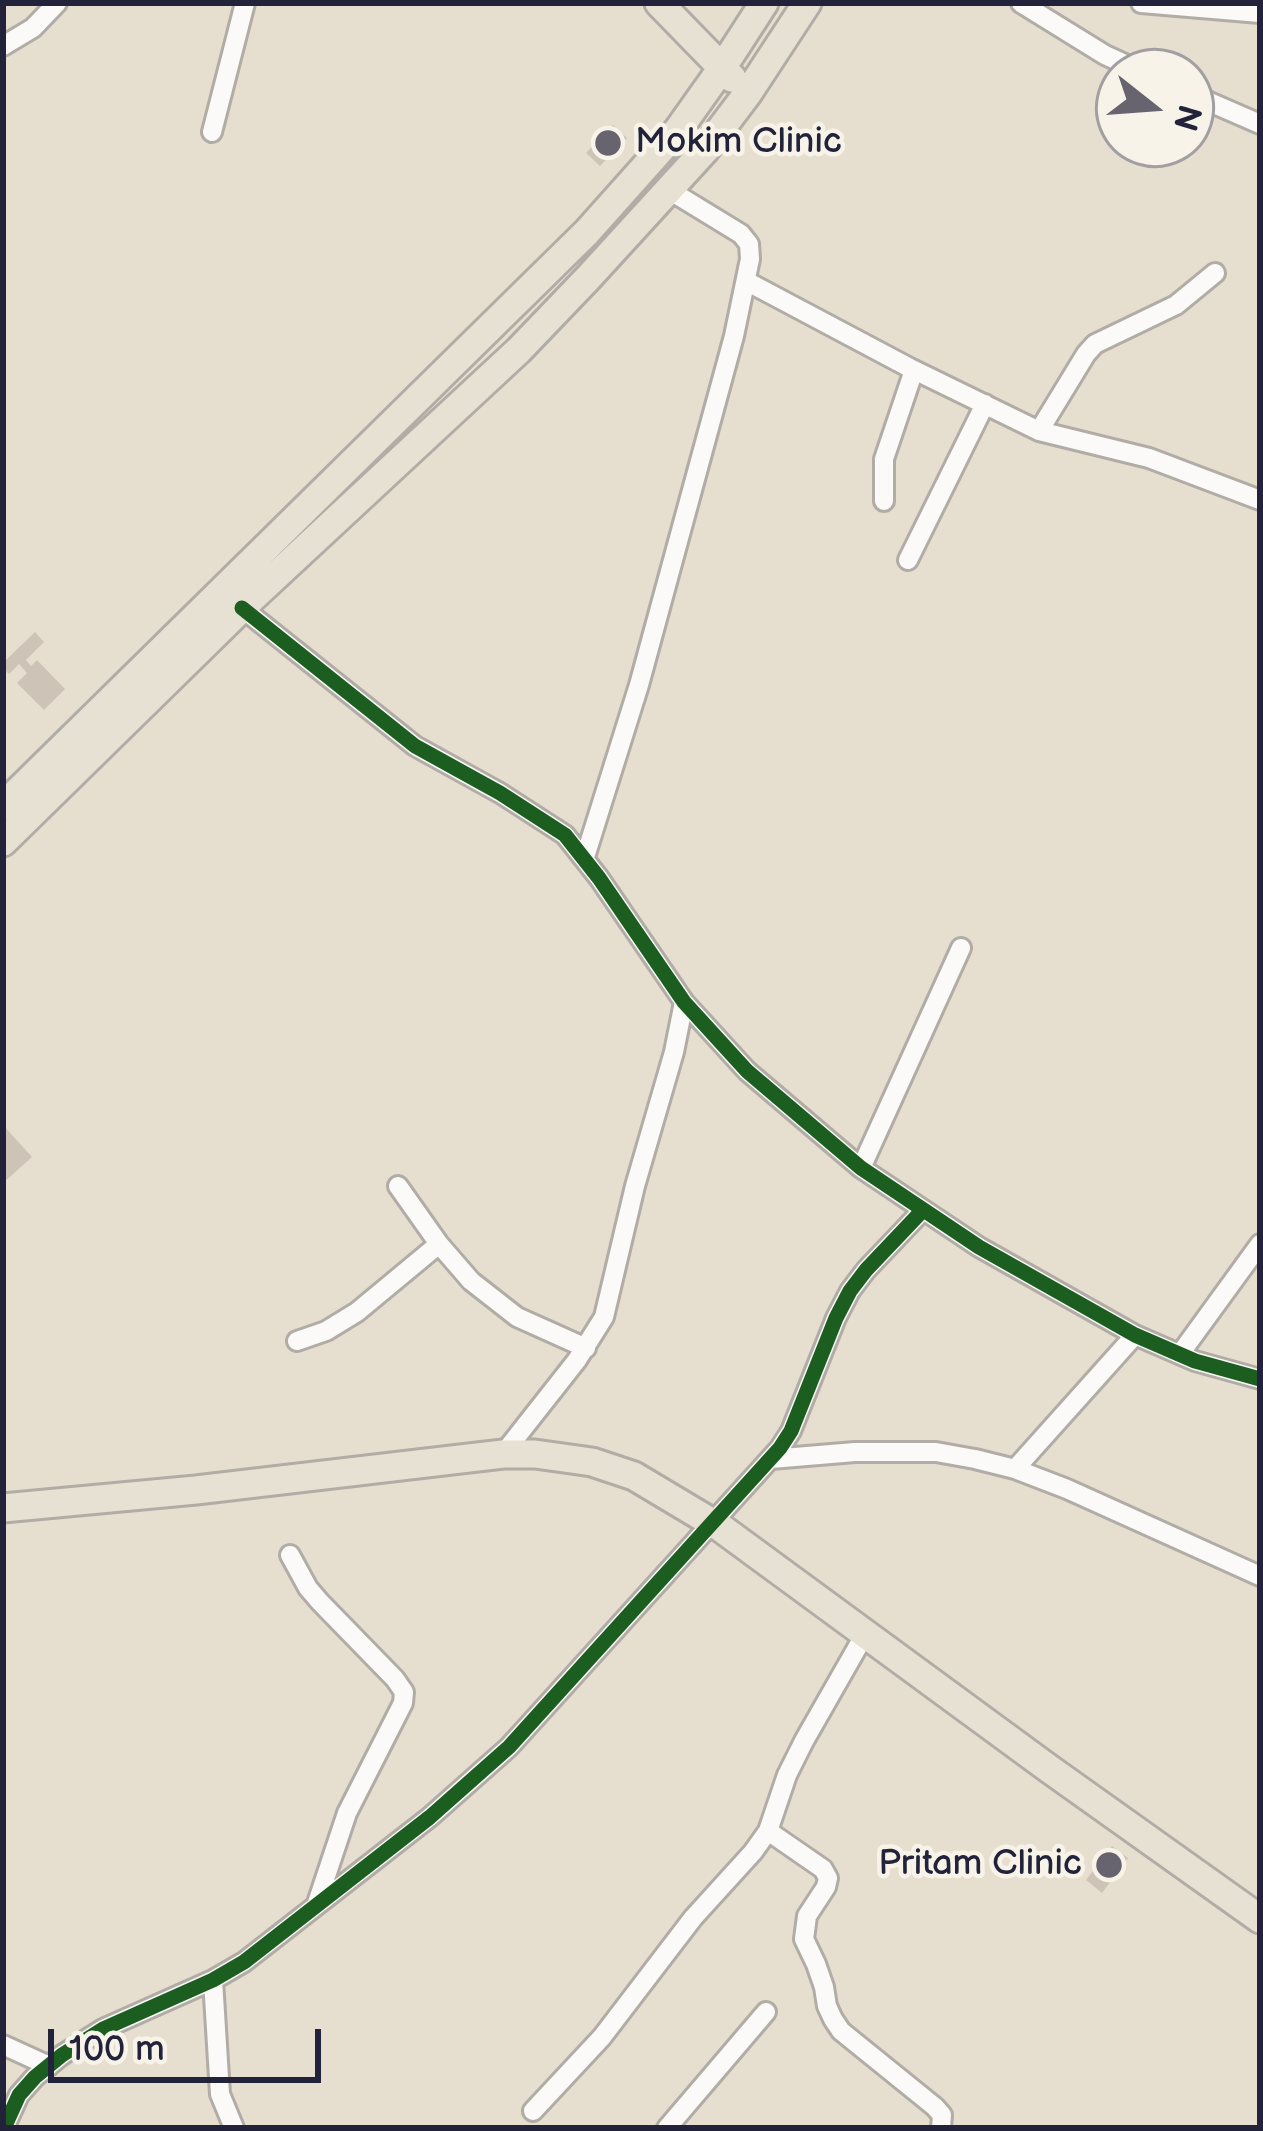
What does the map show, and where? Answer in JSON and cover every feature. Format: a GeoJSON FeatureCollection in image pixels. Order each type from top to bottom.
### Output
{"type":"FeatureCollection","features":[{"type":"Feature","properties":{"kind":"highway"},"geometry":{"type":"LineString","coordinates":[[659,3],[748,93]]}},
{"type":"Feature","properties":{"kind":"highway"},"geometry":{"type":"LineString","coordinates":[[3,806],[587,232],[678,130],[764,3]]}},
{"type":"Feature","properties":{"kind":"highway"},"geometry":{"type":"LineString","coordinates":[[3,842],[242,608],[519,350],[670,190],[748,93],[807,3]]}},
{"type":"Feature","properties":{"kind":"highway"},"geometry":{"type":"LineString","coordinates":[[3,1508],[503,1454],[592,1462],[634,1476],[714,1523],[1260,1919]]}},
{"type":"Feature","properties":{"kind":"street"},"geometry":{"type":"LineString","coordinates":[[3,46],[33,28],[57,3]]}},
{"type":"Feature","properties":{"kind":"street"},"geometry":{"type":"LineString","coordinates":[[212,131],[245,3]]}},
{"type":"Feature","properties":{"kind":"street"},"geometry":{"type":"LineString","coordinates":[[1021,3],[1095,49]]}},
{"type":"Feature","properties":{"kind":"street"},"geometry":{"type":"LineString","coordinates":[[1141,3],[1260,13]]}},
{"type":"Feature","properties":{"kind":"street"},"geometry":{"type":"LineString","coordinates":[[1215,104],[1260,124]]}},
{"type":"Feature","properties":{"kind":"street"},"geometry":{"type":"LineString","coordinates":[[585,857],[645,664],[734,336],[750,259],[749,244],[741,234],[670,190]]}},
{"type":"Feature","properties":{"kind":"street"},"geometry":{"type":"LineString","coordinates":[[1040,431],[1095,344],[1176,305],[1215,273]]}},
{"type":"Feature","properties":{"kind":"street"},"geometry":{"type":"LineString","coordinates":[[746,281],[1040,431],[1149,458],[1260,500]]}},
{"type":"Feature","properties":{"kind":"street"},"geometry":{"type":"LineString","coordinates":[[884,501],[884,459],[914,370]]}},
{"type":"Feature","properties":{"kind":"street"},"geometry":{"type":"LineString","coordinates":[[908,560],[985,404]]}},
{"type":"Feature","properties":{"kind":"street"},"geometry":{"type":"LineString","coordinates":[[242,608],[416,746],[565,836],[585,857],[684,1002],[747,1071],[860,1168],[979,1247],[1135,1335],[1260,1379]]}},
{"type":"Feature","properties":{"kind":"street"},"geometry":{"type":"LineString","coordinates":[[860,1168],[961,948]]}},
{"type":"Feature","properties":{"kind":"street"},"geometry":{"type":"LineString","coordinates":[[503,1454],[597,1332],[684,1002]]}},
{"type":"Feature","properties":{"kind":"street"},"geometry":{"type":"LineString","coordinates":[[398,1186],[471,1282],[517,1316],[586,1348]]}},
{"type":"Feature","properties":{"kind":"street"},"geometry":{"type":"LineString","coordinates":[[4,2128],[19,2095],[49,2066],[103,2029],[213,1980],[274,1940],[430,1817],[509,1747],[771,1459],[791,1431],[850,1291],[923,1210]]}},
{"type":"Feature","properties":{"kind":"street"},"geometry":{"type":"LineString","coordinates":[[297,1341],[326,1331],[357,1312],[439,1244]]}},
{"type":"Feature","properties":{"kind":"street"},"geometry":{"type":"LineString","coordinates":[[1180,1354],[1260,1244]]}},
{"type":"Feature","properties":{"kind":"street"},"geometry":{"type":"LineString","coordinates":[[1015,1469],[1135,1335]]}},
{"type":"Feature","properties":{"kind":"street"},"geometry":{"type":"LineString","coordinates":[[771,1459],[936,1452],[1015,1469],[1260,1576]]}},
{"type":"Feature","properties":{"kind":"street"},"geometry":{"type":"LineString","coordinates":[[290,1555],[320,1602],[404,1692],[403,1703],[346,1813],[316,1904]]}},
{"type":"Feature","properties":{"kind":"street"},"geometry":{"type":"LineString","coordinates":[[533,2111],[602,2037],[683,1930],[768,1831],[787,1775],[865,1634]]}},
{"type":"Feature","properties":{"kind":"street"},"geometry":{"type":"LineString","coordinates":[[768,1831],[824,1869],[828,1879],[807,1916],[804,1939],[833,2019],[841,2031],[935,2107],[942,2115],[940,2128]]}},
{"type":"Feature","properties":{"kind":"street"},"geometry":{"type":"LineString","coordinates":[[213,1980],[220,2094],[234,2128]]}},
{"type":"Feature","properties":{"kind":"street"},"geometry":{"type":"LineString","coordinates":[[667,2128],[766,2012]]}},
{"type":"Feature","properties":{"kind":"street"},"geometry":{"type":"LineString","coordinates":[[3,2045],[49,2066]]}},
{"type":"Feature","properties":{"kind":"building"},"geometry":{"type":"Polygon","coordinates":[[[613,125],[627,138],[600,166],[586,153],[613,125]]]}},
{"type":"Feature","properties":{"kind":"building"},"geometry":{"type":"Polygon","coordinates":[[[35,632],[44,642],[26,660],[31,666],[37,660],[65,689],[44,710],[17,683],[27,673],[19,664],[9,674],[3,668],[35,632]]]}},
{"type":"Feature","properties":{"kind":"building"},"geometry":{"type":"Polygon","coordinates":[[[3,1125],[32,1157],[3,1183],[3,1125]]]}},
{"type":"Feature","properties":{"kind":"building"},"geometry":{"type":"Polygon","coordinates":[[[1112,1846],[1128,1858],[1102,1893],[1086,1880],[1112,1846]]]}},
{"type":"Feature","properties":{"kind":"cycle path"},"geometry":{"type":"LineString","coordinates":[[242,608],[415,746],[565,835],[684,1002],[747,1071],[861,1168],[979,1247],[1135,1335],[1195,1361],[1260,1379]]}},
{"type":"Feature","properties":{"kind":"cycle path"},"geometry":{"type":"LineString","coordinates":[[4,2128],[19,2095],[62,2055],[103,2029],[244,1962],[430,1817],[509,1747],[780,1448],[850,1291],[923,1210]]}},
{"type":"Feature","properties":{"kind":"place","name":"Mokim Clinic"},"geometry":{"type":"Point","coordinates":[608,143]}},
{"type":"Feature","properties":{"kind":"place","name":"Pritam Clinic"},"geometry":{"type":"Point","coordinates":[1109,1865]}}]}
